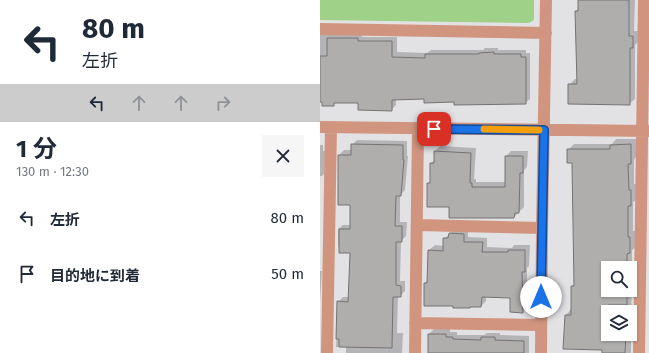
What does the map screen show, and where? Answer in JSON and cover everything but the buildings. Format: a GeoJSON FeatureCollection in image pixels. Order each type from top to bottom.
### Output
{"type":"FeatureCollection","features":[{"type":"Feature","properties":{"kind":"street"},"geometry":{"type":"LineString","coordinates":[[541,353],[546,0]]}},
{"type":"Feature","properties":{"kind":"street"},"geometry":{"type":"LineString","coordinates":[[639,353],[646,131],[644,0]]}},
{"type":"Feature","properties":{"kind":"street"},"geometry":{"type":"LineString","coordinates":[[320,29],[546,33]]}},
{"type":"Feature","properties":{"kind":"street"},"geometry":{"type":"LineString","coordinates":[[327,353],[325,127],[646,131]]}},
{"type":"Feature","properties":{"kind":"street"},"geometry":{"type":"LineString","coordinates":[[415,353],[418,129]]}},
{"type":"Feature","properties":{"kind":"street"},"geometry":{"type":"LineString","coordinates":[[417,225],[542,228]]}},
{"type":"Feature","properties":{"kind":"street"},"geometry":{"type":"LineString","coordinates":[[415,323],[541,325]]}},
{"type":"Feature","properties":{"kind":"green space"},"geometry":{"type":"Polygon","coordinates":[[[320,0],[534,0],[534,20],[529,23],[320,20],[320,0]]]}},
{"type":"Feature","properties":{"kind":"slow traffic"},"geometry":{"type":"LineString","coordinates":[[484,129],[539,130]]}},
{"type":"Feature","properties":{"kind":"route"},"geometry":{"type":"LineString","coordinates":[[434,129],[544,130],[541,297]]}}]}
